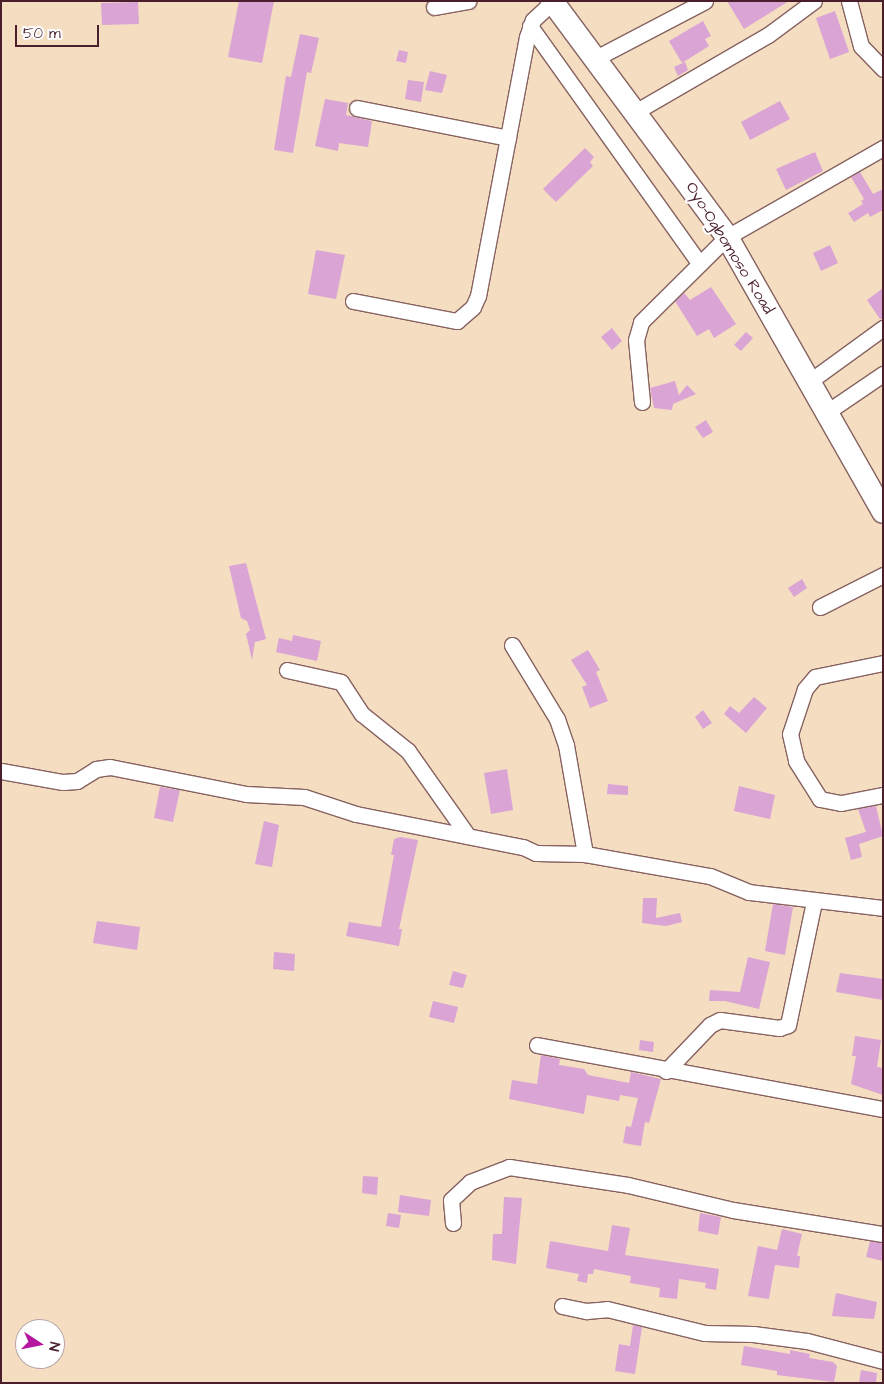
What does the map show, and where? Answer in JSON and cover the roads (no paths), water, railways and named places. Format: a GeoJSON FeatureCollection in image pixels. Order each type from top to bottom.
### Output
{"type":"FeatureCollection","features":[{"type":"Feature","properties":{"kind":"highway","name":"Oyo-Ogbomoso Road"},"geometry":{"type":"LineString","coordinates":[[552,1],[728,237],[827,412],[877,485],[883,512]]}},
{"type":"Feature","properties":{"kind":"street"},"geometry":{"type":"LineString","coordinates":[[434,7],[468,1]]}},
{"type":"Feature","properties":{"kind":"street"},"geometry":{"type":"LineString","coordinates":[[354,301],[458,321],[469,313],[478,296],[530,26],[552,1]]}},
{"type":"Feature","properties":{"kind":"street"},"geometry":{"type":"LineString","coordinates":[[596,58],[704,1]]}},
{"type":"Feature","properties":{"kind":"street"},"geometry":{"type":"LineString","coordinates":[[635,112],[775,31],[814,1]]}},
{"type":"Feature","properties":{"kind":"street"},"geometry":{"type":"LineString","coordinates":[[849,1],[861,46],[883,69]]}},
{"type":"Feature","properties":{"kind":"street"},"geometry":{"type":"LineString","coordinates":[[530,26],[700,264]]}},
{"type":"Feature","properties":{"kind":"street"},"geometry":{"type":"LineString","coordinates":[[357,108],[508,138]]}},
{"type":"Feature","properties":{"kind":"street"},"geometry":{"type":"LineString","coordinates":[[642,402],[637,332],[641,322],[728,237],[883,148]]}},
{"type":"Feature","properties":{"kind":"street"},"geometry":{"type":"LineString","coordinates":[[810,382],[883,328]]}},
{"type":"Feature","properties":{"kind":"street"},"geometry":{"type":"LineString","coordinates":[[827,412],[883,374]]}},
{"type":"Feature","properties":{"kind":"street"},"geometry":{"type":"LineString","coordinates":[[820,607],[883,575]]}},
{"type":"Feature","properties":{"kind":"street"},"geometry":{"type":"LineString","coordinates":[[512,645],[556,719],[566,745],[584,854]]}},
{"type":"Feature","properties":{"kind":"street"},"geometry":{"type":"LineString","coordinates":[[883,663],[815,677],[805,689],[790,734],[796,761],[820,799],[841,803],[883,795]]}},
{"type":"Feature","properties":{"kind":"street"},"geometry":{"type":"LineString","coordinates":[[287,670],[341,682],[362,714],[414,759],[468,836]]}},
{"type":"Feature","properties":{"kind":"street"},"geometry":{"type":"LineString","coordinates":[[1,772],[64,782],[77,781],[96,769],[110,767],[246,794],[304,797],[356,814],[468,836],[536,853],[584,854],[710,876],[749,892],[814,902],[861,903],[883,908]]}},
{"type":"Feature","properties":{"kind":"street"},"geometry":{"type":"LineString","coordinates":[[666,1071],[710,1025],[720,1020],[779,1028],[788,1025],[814,902]]}},
{"type":"Feature","properties":{"kind":"street"},"geometry":{"type":"LineString","coordinates":[[537,1045],[666,1071],[883,1108]]}},
{"type":"Feature","properties":{"kind":"street"},"geometry":{"type":"LineString","coordinates":[[453,1223],[451,1200],[470,1182],[509,1166],[628,1185],[733,1210],[883,1234]]}},
{"type":"Feature","properties":{"kind":"street"},"geometry":{"type":"LineString","coordinates":[[562,1306],[586,1311],[607,1309],[705,1333],[753,1334],[808,1341],[883,1361]]}}]}
